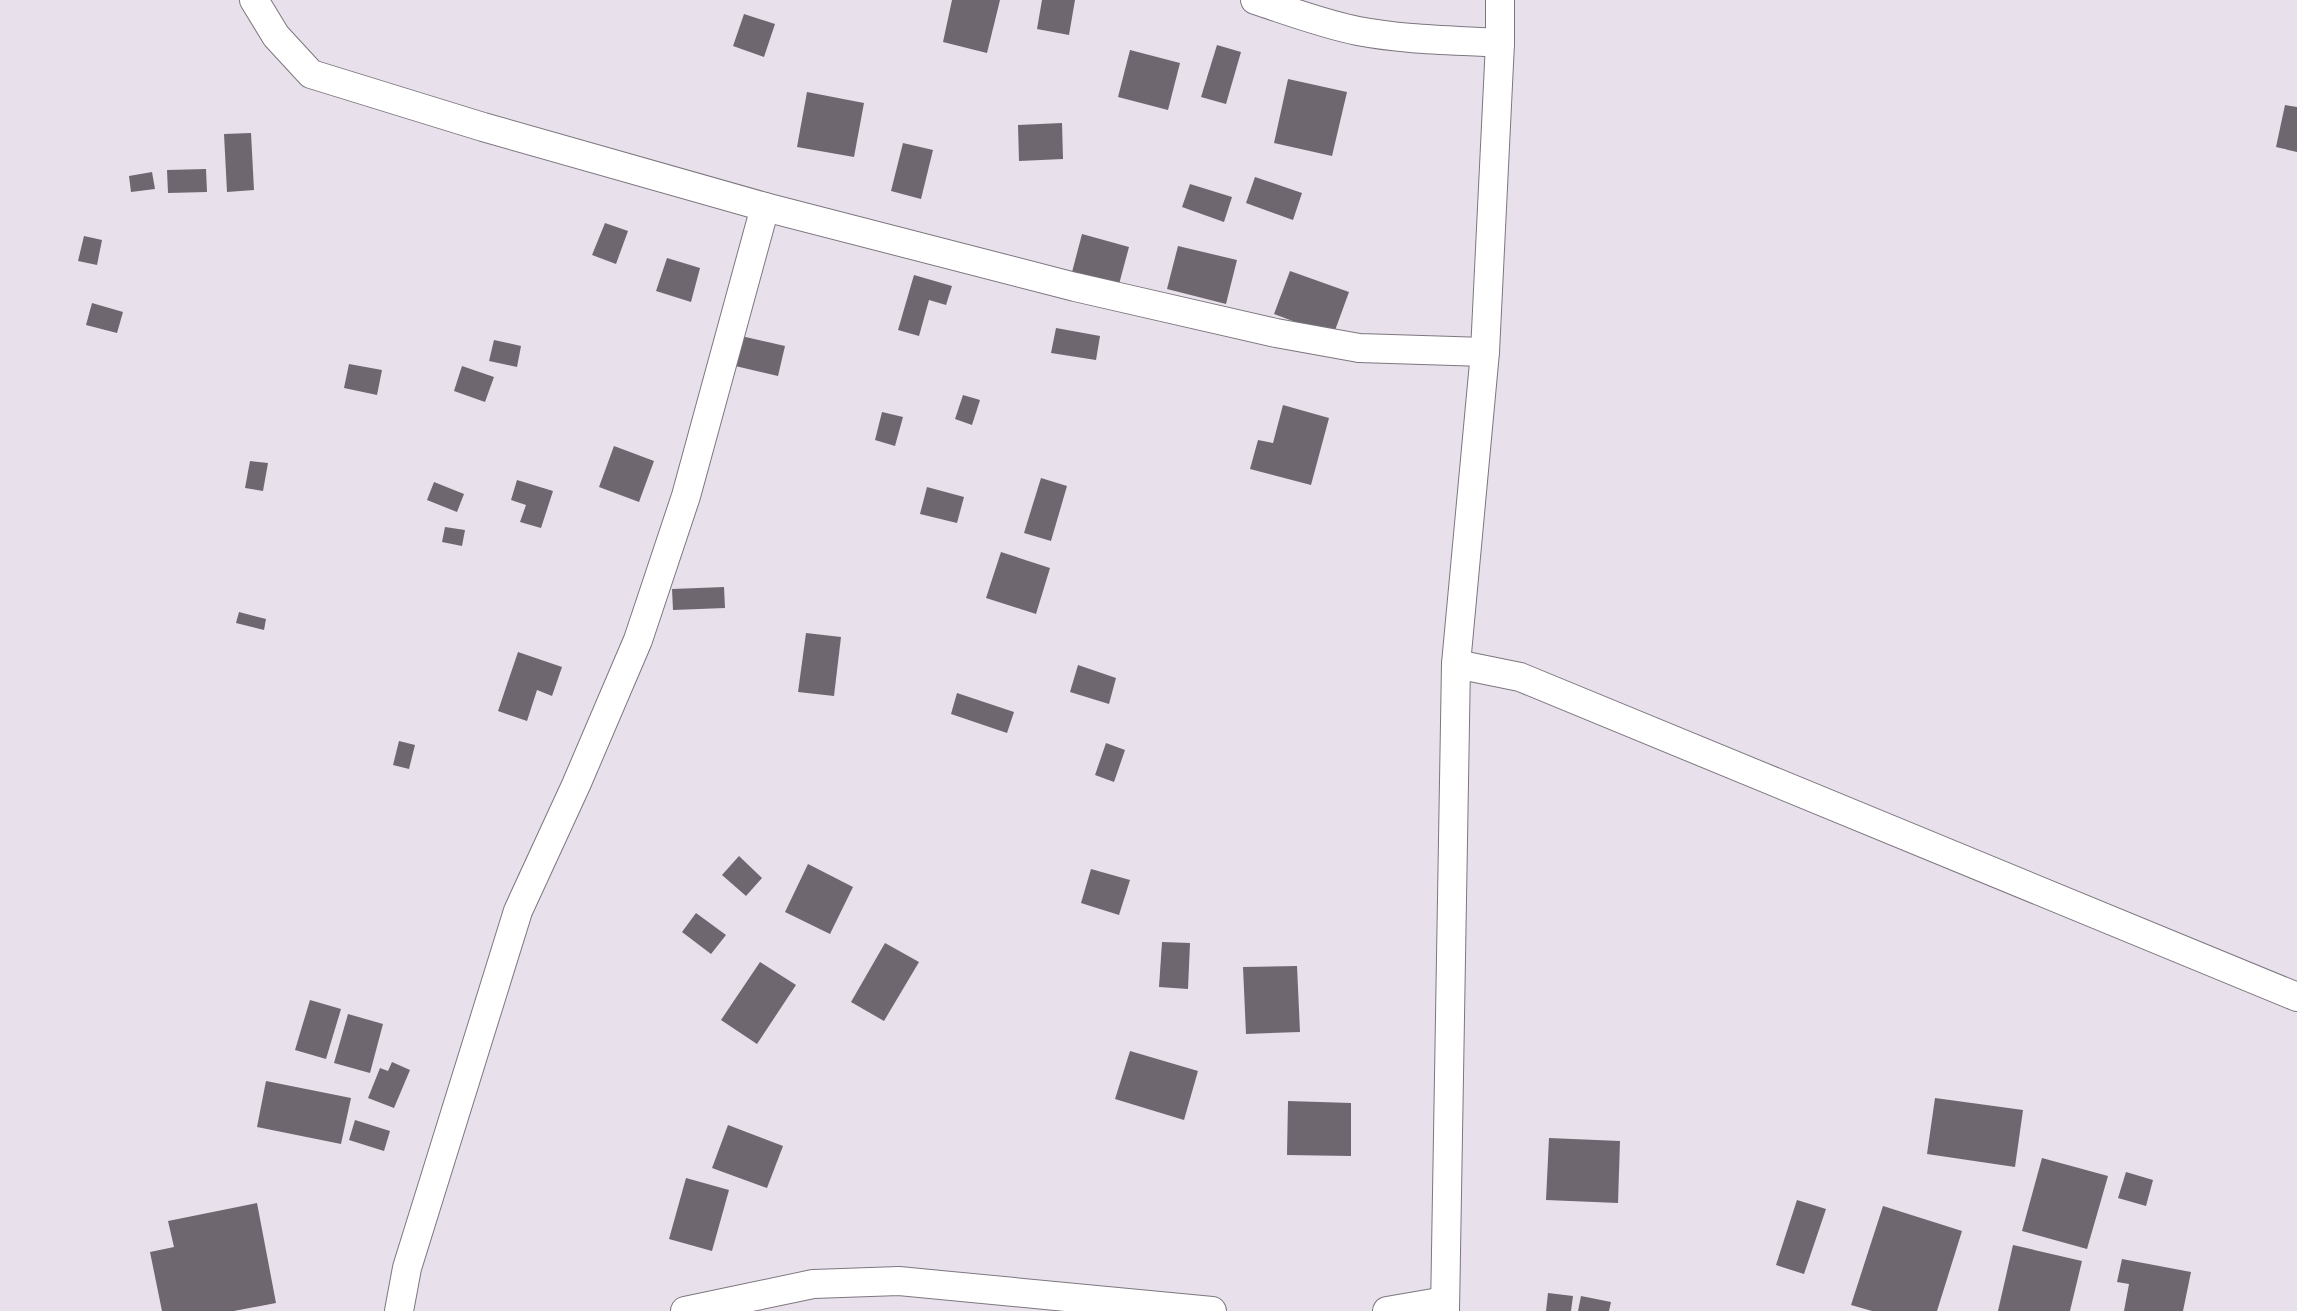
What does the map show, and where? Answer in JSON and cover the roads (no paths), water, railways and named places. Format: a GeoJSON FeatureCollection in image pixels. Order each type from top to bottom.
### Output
{"type":"FeatureCollection","features":[{"type":"Feature","properties":{"kind":"street"},"geometry":{"type":"LineString","coordinates":[[254,0],[276,36],[311,74],[484,127],[765,207],[1039,276],[1074,287],[1276,333],[1359,348],[1485,352]]}},
{"type":"Feature","properties":{"kind":"street"},"geometry":{"type":"LineString","coordinates":[[1255,0],[1316,21],[1358,31],[1403,38],[1500,43]]}},
{"type":"Feature","properties":{"kind":"street"},"geometry":{"type":"LineString","coordinates":[[1387,1311],[1445,1306],[1456,664],[1485,352],[1500,43],[1500,0]]}},
{"type":"Feature","properties":{"kind":"street"},"geometry":{"type":"LineString","coordinates":[[399,1311],[407,1268],[518,911],[576,785],[638,640],[686,496],[765,207]]}},
{"type":"Feature","properties":{"kind":"street"},"geometry":{"type":"LineString","coordinates":[[1456,664],[1520,677],[2297,997]]}},
{"type":"Feature","properties":{"kind":"street"},"geometry":{"type":"LineString","coordinates":[[684,1311],[813,1284],[898,1281],[1212,1311]]}}]}
